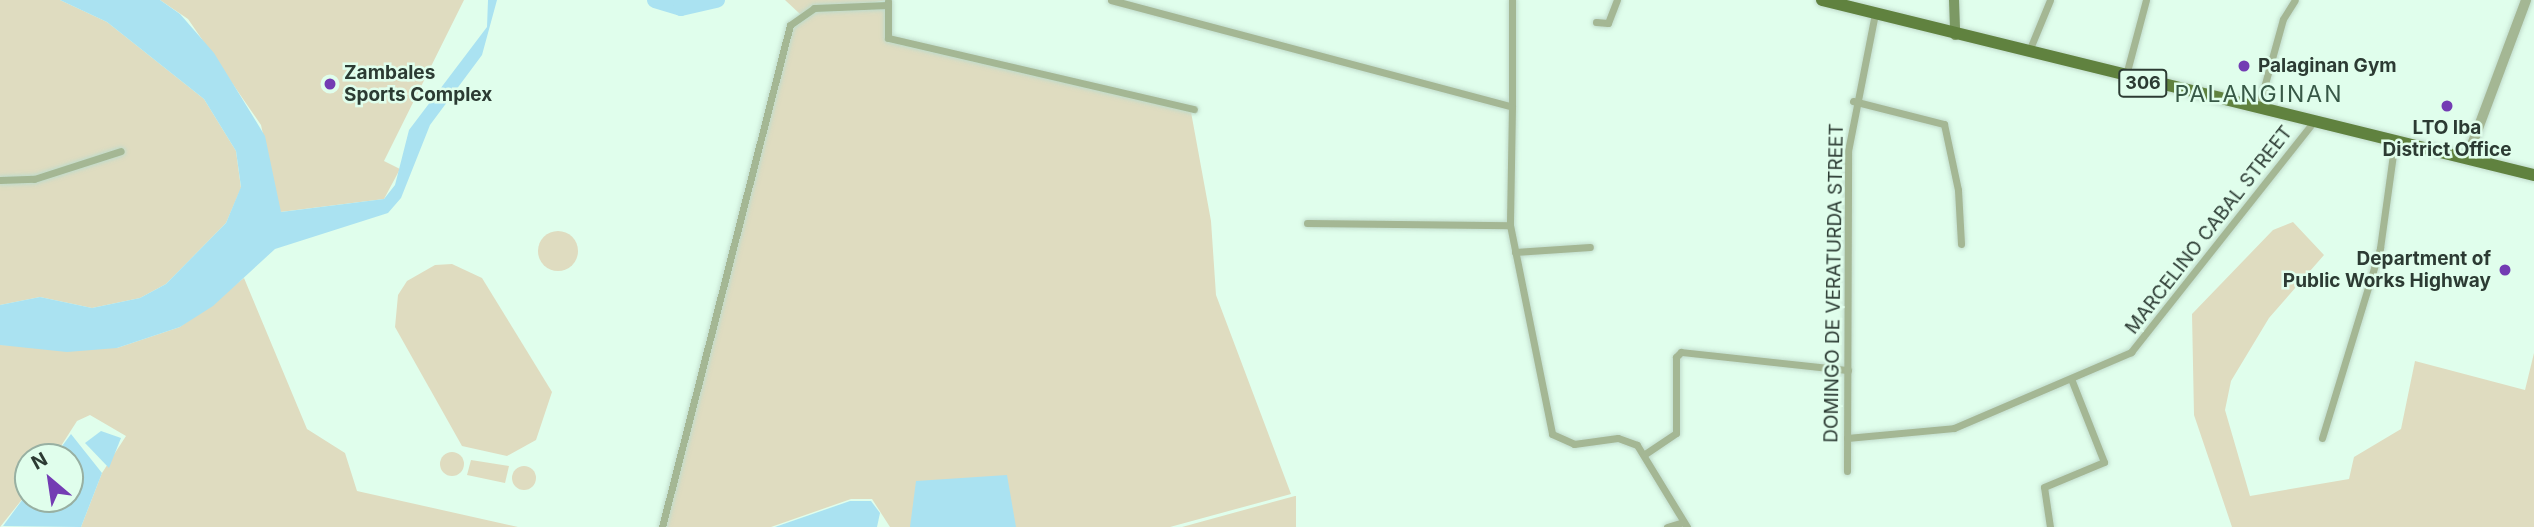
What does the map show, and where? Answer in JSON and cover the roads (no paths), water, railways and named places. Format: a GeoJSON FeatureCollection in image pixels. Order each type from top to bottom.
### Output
{"type":"FeatureCollection","features":[{"type":"Feature","properties":{"kind":"main road","name":"306"},"geometry":{"type":"LineString","coordinates":[[1822,0],[2125,79],[2315,121],[2534,175]]}},
{"type":"Feature","properties":{"kind":"main road"},"geometry":{"type":"LineString","coordinates":[[1954,0],[1955,35]]}},
{"type":"Feature","properties":{"kind":"street"},"geometry":{"type":"LineString","coordinates":[[1111,0],[1512,107]]}},
{"type":"Feature","properties":{"kind":"street"},"geometry":{"type":"LineString","coordinates":[[1512,0],[1510,226],[1552,434],[1574,444],[1618,438],[1645,454],[1685,525],[1668,527]]}},
{"type":"Feature","properties":{"kind":"street"},"geometry":{"type":"LineString","coordinates":[[1596,22],[1608,23],[1617,0]]}},
{"type":"Feature","properties":{"kind":"street"},"geometry":{"type":"LineString","coordinates":[[2028,54],[2050,0]]}},
{"type":"Feature","properties":{"kind":"street"},"geometry":{"type":"LineString","coordinates":[[2125,79],[2146,0]]}},
{"type":"Feature","properties":{"kind":"street"},"geometry":{"type":"LineString","coordinates":[[2258,110],[2283,19],[2295,0]]}},
{"type":"Feature","properties":{"kind":"street"},"geometry":{"type":"LineString","coordinates":[[2467,158],[2526,0]]}},
{"type":"Feature","properties":{"kind":"street"},"geometry":{"type":"LineString","coordinates":[[662,527],[790,25],[814,8],[888,2],[888,38],[1194,109]]}},
{"type":"Feature","properties":{"kind":"street","name":"DOMINGO DE VERATURDA STREET"},"geometry":{"type":"LineString","coordinates":[[1847,471],[1853,101],[1875,14]]}},
{"type":"Feature","properties":{"kind":"street"},"geometry":{"type":"LineString","coordinates":[[1853,101],[1944,124],[1958,190],[1961,244]]}},
{"type":"Feature","properties":{"kind":"street","name":"MARCELINO CABAL STREET"},"geometry":{"type":"LineString","coordinates":[[1847,438],[1954,428],[2072,381],[2138,346],[2315,121]]}},
{"type":"Feature","properties":{"kind":"street"},"geometry":{"type":"LineString","coordinates":[[2322,438],[2381,248],[2395,140]]}},
{"type":"Feature","properties":{"kind":"street"},"geometry":{"type":"LineString","coordinates":[[0,180],[34,179],[121,150]]}},
{"type":"Feature","properties":{"kind":"street"},"geometry":{"type":"LineString","coordinates":[[1307,223],[1510,226]]}},
{"type":"Feature","properties":{"kind":"street"},"geometry":{"type":"LineString","coordinates":[[1515,252],[1590,247]]}},
{"type":"Feature","properties":{"kind":"street"},"geometry":{"type":"LineString","coordinates":[[1645,454],[1676,433],[1676,357],[1681,352],[1848,370]]}},
{"type":"Feature","properties":{"kind":"street"},"geometry":{"type":"LineString","coordinates":[[2050,527],[2044,487],[2104,462],[2072,381]]}},
{"type":"Feature","properties":{"kind":"water"},"geometry":{"type":"Polygon","coordinates":[[[60,0],[160,0],[180,14],[214,53],[265,136],[281,212],[384,199],[395,185],[409,130],[487,27],[488,0],[497,0],[482,55],[430,125],[401,198],[388,213],[275,249],[213,306],[180,327],[117,348],[67,352],[0,345],[0,305],[40,297],[92,308],[140,298],[166,284],[226,223],[241,187],[236,151],[204,99],[107,22],[60,0]]]}},
{"type":"Feature","properties":{"kind":"water"},"geometry":{"type":"Polygon","coordinates":[[[101,431],[121,438],[109,468],[85,443],[101,431]]]}},
{"type":"Feature","properties":{"kind":"water"},"geometry":{"type":"Polygon","coordinates":[[[71,434],[78,443],[64,443],[71,434]]]}},
{"type":"Feature","properties":{"kind":"water"},"geometry":{"type":"Polygon","coordinates":[[[84,450],[102,473],[81,527],[3,526],[14,511],[84,513],[84,450]]]}},
{"type":"Feature","properties":{"kind":"water"},"geometry":{"type":"Polygon","coordinates":[[[1007,475],[1016,527],[910,527],[916,481],[1007,475]]]}},
{"type":"Feature","properties":{"kind":"water"},"geometry":{"type":"Polygon","coordinates":[[[850,501],[871,501],[880,513],[877,527],[775,527],[850,501]]]}},
{"type":"Feature","properties":{"kind":"waterway"},"geometry":{"type":"LineString","coordinates":[[655,0],[681,8],[717,0]]}},
{"type":"Feature","properties":{"kind":"place","name":"Palaginan Gym"},"geometry":{"type":"Point","coordinates":[2244,66]}},
{"type":"Feature","properties":{"kind":"place","name":"Zambales Sports Complex"},"geometry":{"type":"Point","coordinates":[330,84]}},
{"type":"Feature","properties":{"kind":"place","name":"LTO Iba District Office"},"geometry":{"type":"Point","coordinates":[2447,106]}},
{"type":"Feature","properties":{"kind":"place","name":"Department of Public Works Highway"},"geometry":{"type":"Point","coordinates":[2505,270]}},
{"type":"Feature","properties":{"kind":"district","name":"PALANGINAN"},"geometry":{"type":"Point","coordinates":[2259,94]}}]}
